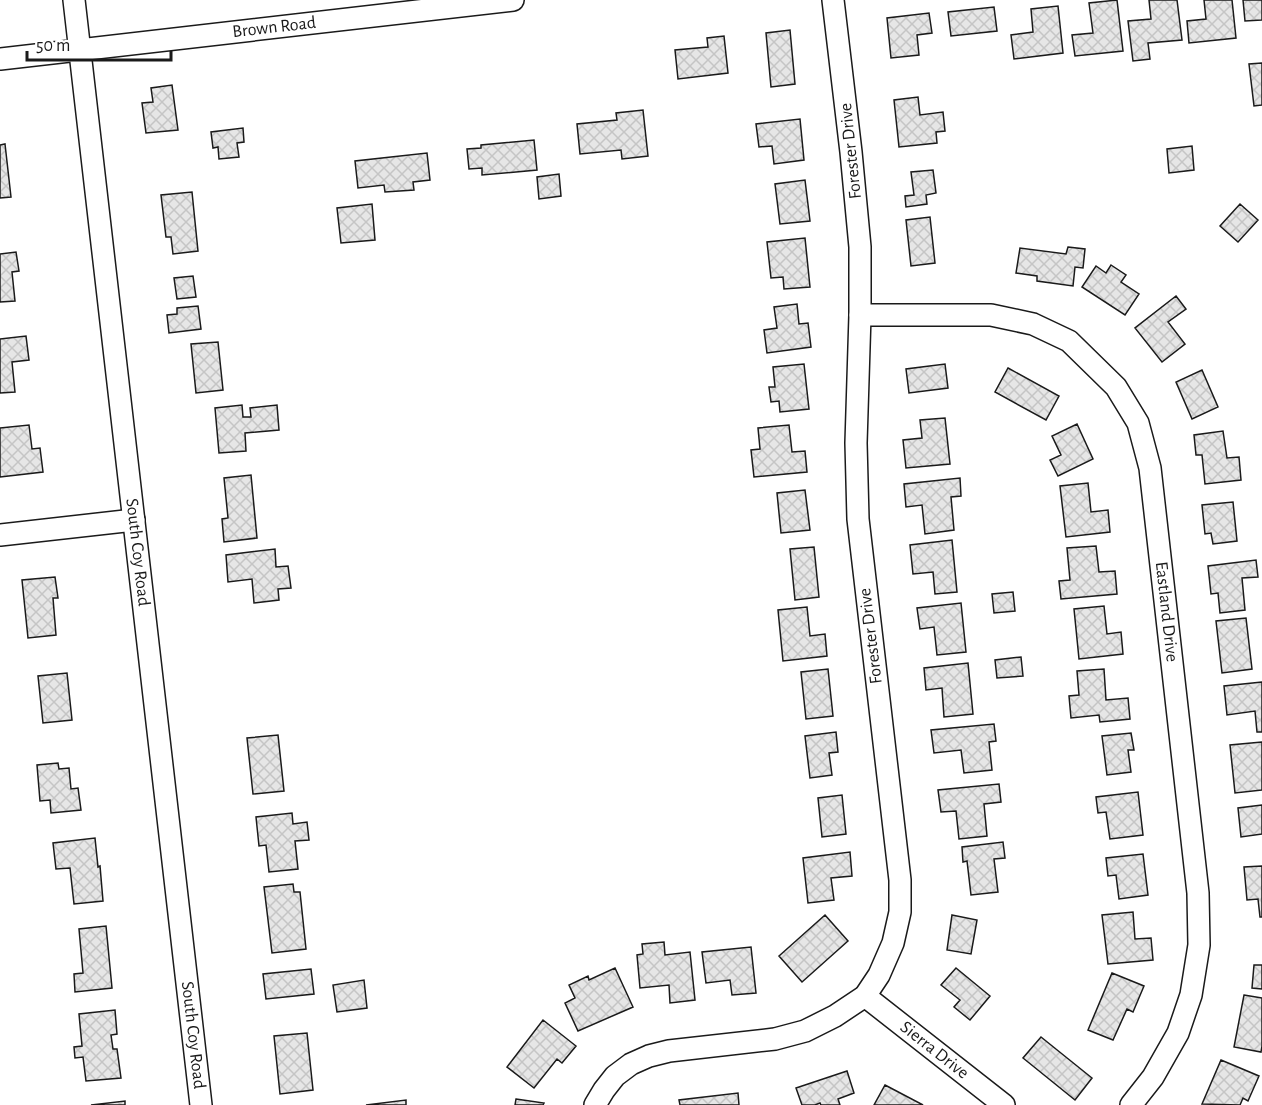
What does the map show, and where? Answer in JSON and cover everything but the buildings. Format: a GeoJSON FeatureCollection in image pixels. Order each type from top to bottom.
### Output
{"type":"FeatureCollection","features":[{"type":"Feature","properties":{"kind":"street","name":"South Coy Road"},"geometry":{"type":"LineString","coordinates":[[74,0],[201,1105]]}},
{"type":"Feature","properties":{"kind":"street","name":"Brown Road"},"geometry":{"type":"LineString","coordinates":[[0,59],[513,0]]}},
{"type":"Feature","properties":{"kind":"street","name":"Forester Drive"},"geometry":{"type":"LineString","coordinates":[[595,1105],[615,1076],[631,1064],[650,1056],[669,1051],[775,1039],[805,1031],[835,1016],[865,996],[879,975],[893,943],[900,912],[900,880],[858,519],[855,443],[860,247],[852,152],[833,0]]}},
{"type":"Feature","properties":{"kind":"street","name":"Eastland Drive"},"geometry":{"type":"LineString","coordinates":[[860,315],[991,315],[1034,324],[1069,341],[1116,387],[1138,423],[1150,468],[1198,893],[1199,945],[1191,995],[1178,1033],[1153,1077],[1131,1105]]}},
{"type":"Feature","properties":{"kind":"street"},"geometry":{"type":"LineString","coordinates":[[0,535],[134,520]]}},
{"type":"Feature","properties":{"kind":"street","name":"Sierra Drive"},"geometry":{"type":"LineString","coordinates":[[865,996],[1004,1105]]}}]}
